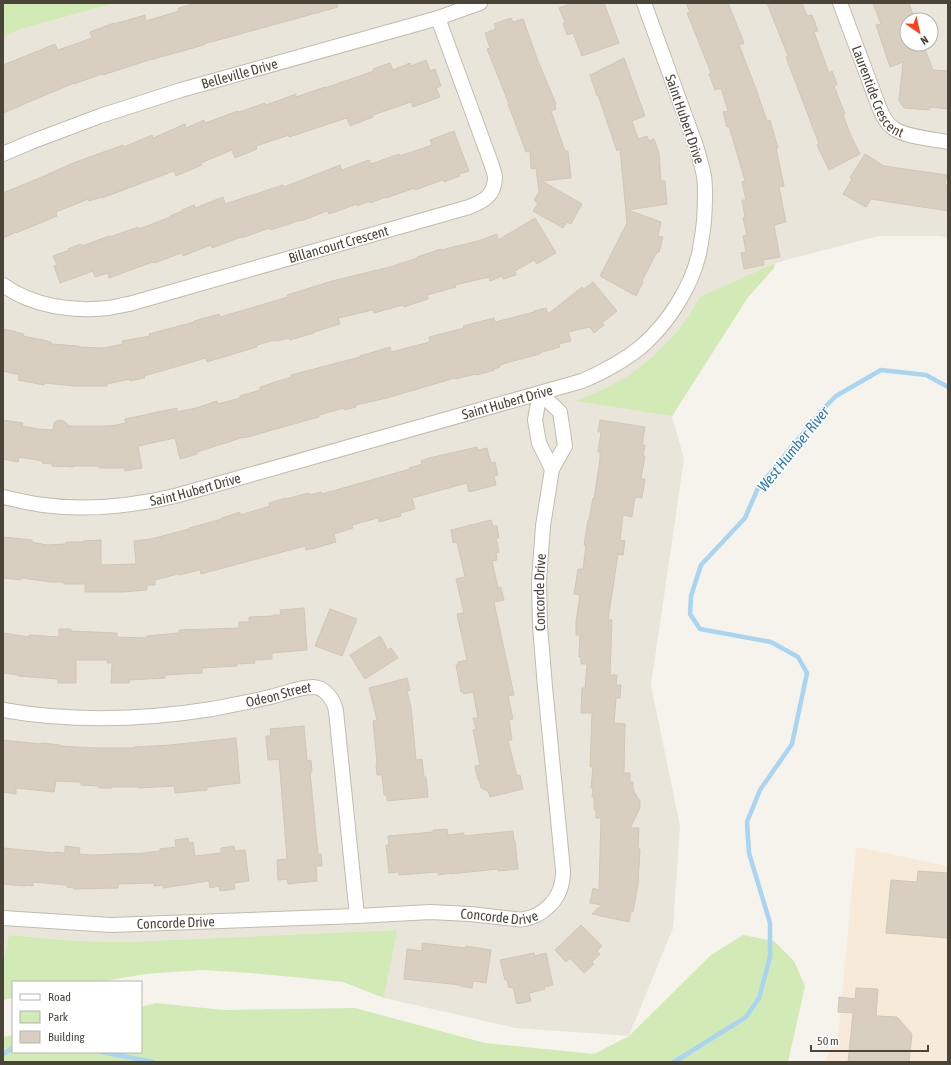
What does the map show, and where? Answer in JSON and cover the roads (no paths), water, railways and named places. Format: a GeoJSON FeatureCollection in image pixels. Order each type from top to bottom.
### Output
{"type":"FeatureCollection","features":[{"type":"Feature","properties":{"kind":"street","name":"Belleville Drive"},"geometry":{"type":"LineString","coordinates":[[3,154],[100,116],[181,90],[438,18],[480,3]]}},
{"type":"Feature","properties":{"kind":"street","name":"Saint Hubert Drive"},"geometry":{"type":"LineString","coordinates":[[3,497],[42,505],[64,507],[118,506],[150,502],[582,381],[602,372],[642,346],[680,301],[695,269],[702,241],[706,202],[701,161],[644,3]]}},
{"type":"Feature","properties":{"kind":"street","name":"Laurentide Crescent"},"geometry":{"type":"LineString","coordinates":[[840,3],[878,107],[884,119],[892,128],[902,134],[948,142]]}},
{"type":"Feature","properties":{"kind":"street","name":"Billancourt Crescent"},"geometry":{"type":"LineString","coordinates":[[3,285],[28,299],[41,303],[83,308],[107,308],[129,304],[482,202],[491,194],[495,178],[491,163],[438,18]]}},
{"type":"Feature","properties":{"kind":"street"},"geometry":{"type":"LineString","coordinates":[[540,393],[535,420],[539,443],[552,469]]}},
{"type":"Feature","properties":{"kind":"street","name":"Concorde Drive"},"geometry":{"type":"LineString","coordinates":[[3,918],[111,925],[438,912],[524,919],[536,915],[553,903],[562,883],[563,870],[545,687],[540,626],[539,582],[543,526],[552,469],[565,446],[560,412],[540,393]]}},
{"type":"Feature","properties":{"kind":"street","name":"Odeon Street"},"geometry":{"type":"LineString","coordinates":[[3,710],[56,717],[146,717],[213,709],[304,688],[314,687],[325,692],[335,704],[357,916]]}},
{"type":"Feature","properties":{"kind":"waterway","name":"West Humber River"},"geometry":{"type":"LineString","coordinates":[[674,1062],[746,1017],[759,998],[770,957],[770,923],[749,853],[747,822],[760,790],[792,744],[807,673],[798,657],[771,642],[700,629],[690,614],[691,596],[701,565],[745,518],[758,488],[824,408],[836,396],[881,370],[926,375],[948,387]]}},
{"type":"Feature","properties":{"kind":"waterway","name":"West Humber River"},"geometry":{"type":"LineString","coordinates":[[3,1054],[12,1049]]}},
{"type":"Feature","properties":{"kind":"waterway","name":"West Humber River"},"geometry":{"type":"LineString","coordinates":[[107,1053],[153,1062]]}}]}
